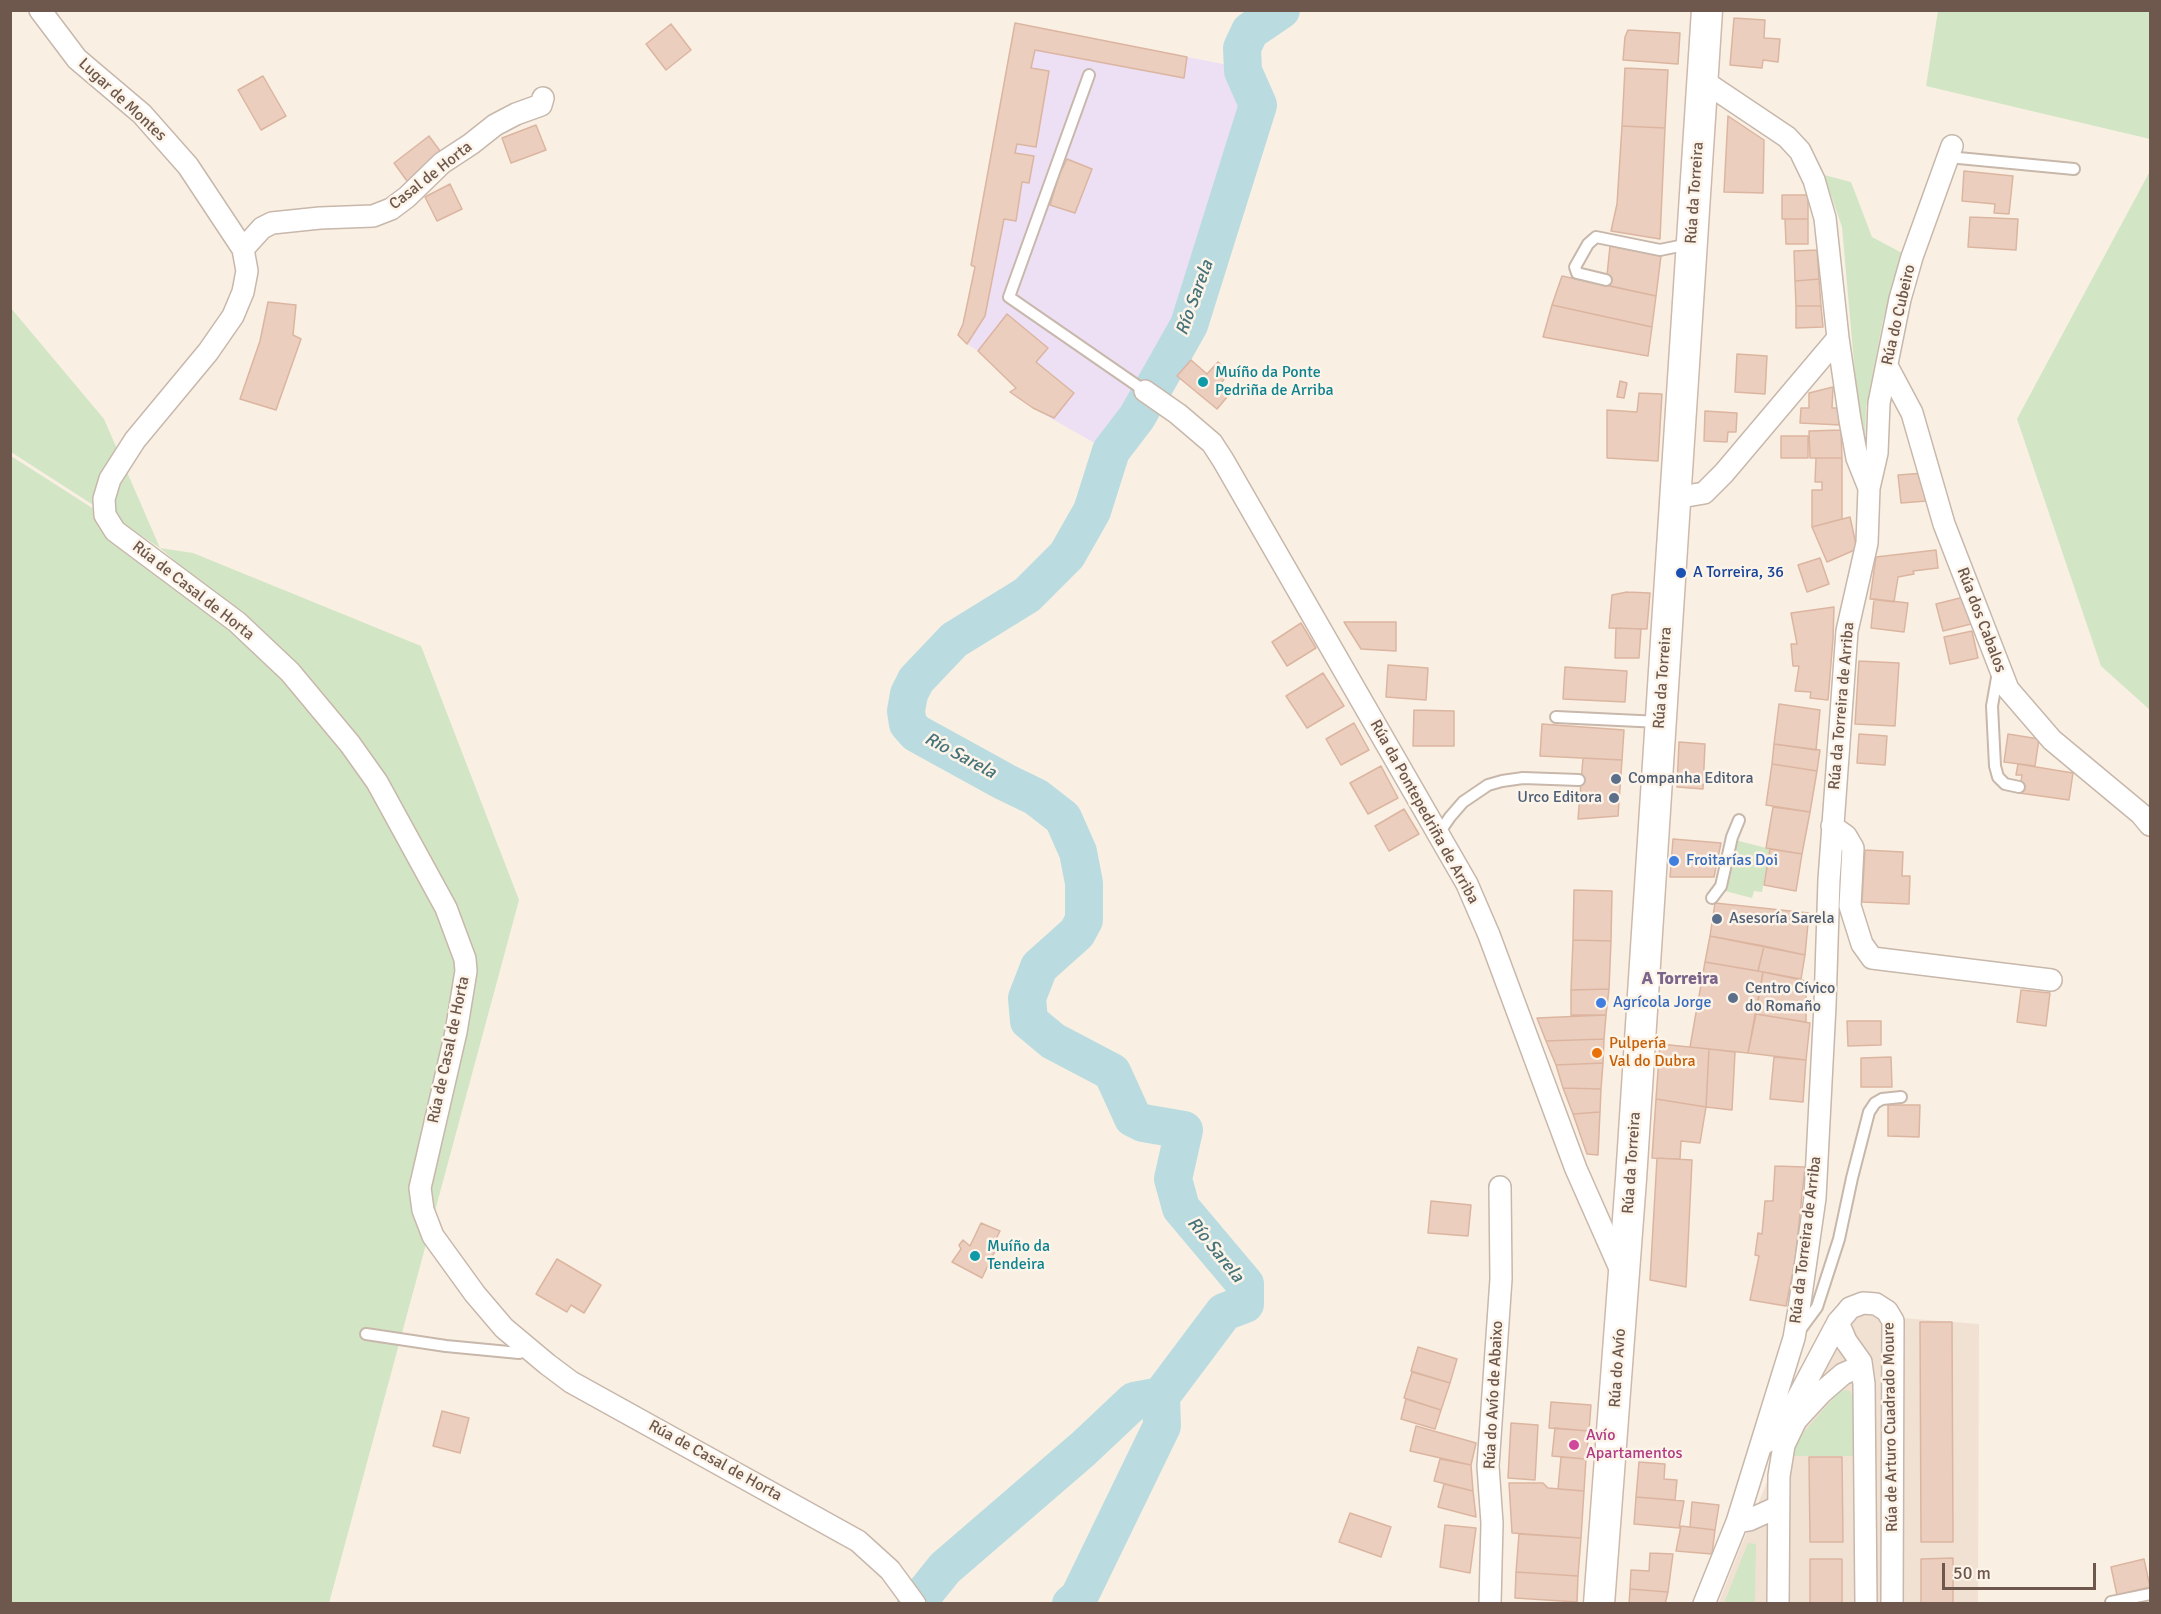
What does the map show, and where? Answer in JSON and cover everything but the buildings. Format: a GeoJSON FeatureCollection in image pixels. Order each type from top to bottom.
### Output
{"type":"FeatureCollection","features":[{"type":"Feature","properties":{"kind":"main road","name":"Rúa da Torreira"},"geometry":{"type":"LineString","coordinates":[[1624,1276],[1707,10]]}},
{"type":"Feature","properties":{"kind":"main road","name":"Rúa do Avío"},"geometry":{"type":"LineString","coordinates":[[1599,1604],[1624,1276]]}},
{"type":"Feature","properties":{"kind":"street","name":"Lugar de Montes"},"geometry":{"type":"LineString","coordinates":[[40,10],[77,59],[142,114],[188,166],[243,249]]}},
{"type":"Feature","properties":{"kind":"street","name":"Rúa da Torreira de Arriba"},"geometry":{"type":"LineString","coordinates":[[1702,80],[1787,137],[1800,151],[1808,165],[1825,218],[1838,338],[1857,458],[1869,488],[1867,543],[1847,631],[1832,826],[1815,1198],[1794,1338],[1737,1522],[1704,1604]]}},
{"type":"Feature","properties":{"kind":"street","name":"Casal de Horta"},"geometry":{"type":"LineString","coordinates":[[243,249],[262,228],[272,223],[373,216],[391,209],[407,197],[442,163],[495,125],[541,105],[543,98]]}},
{"type":"Feature","properties":{"kind":"street","name":"Rúa do Cubeiro"},"geometry":{"type":"LineString","coordinates":[[1869,488],[1876,453],[1879,403],[1900,299],[1912,257],[1950,152]]}},
{"type":"Feature","properties":{"kind":"street","name":"Rúa de Casal de Horta"},"geometry":{"type":"LineString","coordinates":[[243,249],[247,271],[243,292],[233,316],[208,352],[135,441],[110,479],[104,499],[105,515],[115,531],[237,622],[290,672],[350,744],[377,782],[446,908],[465,959],[466,971],[456,1032],[420,1188],[423,1210],[433,1236],[475,1294],[504,1328],[571,1382],[858,1541],[899,1581],[915,1604]]}},
{"type":"Feature","properties":{"kind":"street"},"geometry":{"type":"LineString","coordinates":[[1675,498],[1704,494],[1838,338]]}},
{"type":"Feature","properties":{"kind":"street","name":"Rúa dos Cabalos"},"geometry":{"type":"LineString","coordinates":[[1887,366],[1912,413],[1944,524],[2008,689],[2052,740],[2141,814],[2151,825]]}},
{"type":"Feature","properties":{"kind":"street","name":"Rúa da Pontepedriña de Arriba"},"geometry":{"type":"LineString","coordinates":[[1145,391],[1178,414],[1212,443],[1439,833],[1479,909],[1576,1169],[1624,1276]]}},
{"type":"Feature","properties":{"kind":"street"},"geometry":{"type":"LineString","coordinates":[[1832,826],[1846,836],[1853,848],[1850,906],[1862,944],[1872,958],[2051,980]]}},
{"type":"Feature","properties":{"kind":"street","name":"Rúa do Avío de Abaixo"},"geometry":{"type":"LineString","coordinates":[[1490,1604],[1492,1524],[1488,1466],[1501,1279],[1500,1187]]}},
{"type":"Feature","properties":{"kind":"street","name":"Rúa de Arturo Cuadrado Moure"},"geometry":{"type":"LineString","coordinates":[[1866,1604],[1864,1384],[1861,1362],[1846,1341],[1838,1323],[1850,1308],[1863,1303],[1882,1307],[1891,1315],[1893,1322],[1892,1604]]}},
{"type":"Feature","properties":{"kind":"street"},"geometry":{"type":"LineString","coordinates":[[1779,1476],[1758,1455],[1786,1420],[1838,1323]]}},
{"type":"Feature","properties":{"kind":"street"},"geometry":{"type":"LineString","coordinates":[[1778,1604],[1779,1476],[1784,1445],[1796,1420],[1821,1393],[1843,1374],[1862,1369]]}},
{"type":"Feature","properties":{"kind":"street"},"geometry":{"type":"LineString","coordinates":[[1737,1522],[1749,1520],[1778,1507]]}},
{"type":"Feature","properties":{"kind":"lane"},"geometry":{"type":"LineString","coordinates":[[1089,75],[1009,297],[1145,391]]}},
{"type":"Feature","properties":{"kind":"lane"},"geometry":{"type":"LineString","coordinates":[[1950,152],[2074,169]]}},
{"type":"Feature","properties":{"kind":"lane"},"geometry":{"type":"LineString","coordinates":[[1606,280],[1577,273],[1575,267],[1588,244],[1596,237],[1660,250],[1692,243]]}},
{"type":"Feature","properties":{"kind":"lane"},"geometry":{"type":"LineString","coordinates":[[1999,669],[1992,706],[1995,766],[1998,777],[2005,784],[2019,788]]}},
{"type":"Feature","properties":{"kind":"lane"},"geometry":{"type":"LineString","coordinates":[[1556,717],[1660,722]]}},
{"type":"Feature","properties":{"kind":"lane"},"geometry":{"type":"LineString","coordinates":[[1439,833],[1463,802],[1488,785],[1523,778],[1580,780]]}},
{"type":"Feature","properties":{"kind":"lane"},"geometry":{"type":"LineString","coordinates":[[1712,898],[1721,886],[1732,837],[1739,820]]}},
{"type":"Feature","properties":{"kind":"lane"},"geometry":{"type":"LineString","coordinates":[[1794,1338],[1817,1307],[1839,1239],[1869,1112],[1875,1103],[1882,1099],[1901,1097]]}},
{"type":"Feature","properties":{"kind":"lane"},"geometry":{"type":"LineString","coordinates":[[366,1334],[446,1346],[519,1353],[529,1349]]}},
{"type":"Feature","properties":{"kind":"lane"},"geometry":{"type":"LineString","coordinates":[[2111,1602],[2151,1594]]}},
{"type":"Feature","properties":{"kind":"shaded area"},"geometry":{"type":"Polygon","coordinates":[[[1015,23],[1238,67],[1248,108],[1227,188],[1186,312],[1134,410],[1105,449],[1033,408],[1010,392],[1016,388],[958,335],[963,324],[975,267],[971,265],[1015,23]]]}},
{"type":"Feature","properties":{"kind":"shaded area"},"geometry":{"type":"Polygon","coordinates":[[[1862,1296],[1902,1318],[1979,1324],[1978,1603],[1718,1604],[1830,1324],[1862,1296]]]}},
{"type":"Feature","properties":{"kind":"green space"},"geometry":{"type":"Polygon","coordinates":[[[1938,11],[2150,11],[2150,139],[1926,86],[1938,11]]]}},
{"type":"Feature","properties":{"kind":"green space"},"geometry":{"type":"Polygon","coordinates":[[[2150,171],[2150,710],[2101,666],[2017,419],[2150,171]]]}},
{"type":"Feature","properties":{"kind":"green space"},"geometry":{"type":"Polygon","coordinates":[[[1824,175],[1851,182],[1872,237],[1902,253],[1883,320],[1866,408],[1865,442],[1861,442],[1842,227],[1824,175]]]}},
{"type":"Feature","properties":{"kind":"green space"},"geometry":{"type":"Polygon","coordinates":[[[10,307],[104,419],[160,548],[11,452],[10,307]]]}},
{"type":"Feature","properties":{"kind":"green space"},"geometry":{"type":"Polygon","coordinates":[[[11,456],[175,561],[160,548],[193,553],[421,646],[519,900],[329,1603],[11,1603],[11,456]]]}},
{"type":"Feature","properties":{"kind":"green space"},"geometry":{"type":"Polygon","coordinates":[[[1735,840],[1770,849],[1762,892],[1754,891],[1752,898],[1725,891],[1735,840]]]}},
{"type":"Feature","properties":{"kind":"green space"},"geometry":{"type":"Polygon","coordinates":[[[1850,1391],[1853,1398],[1853,1456],[1792,1456],[1796,1441],[1839,1392],[1850,1391]]]}},
{"type":"Feature","properties":{"kind":"green space"},"geometry":{"type":"Polygon","coordinates":[[[1748,1543],[1756,1544],[1755,1603],[1724,1603],[1748,1543]]]}},
{"type":"Feature","properties":{"kind":"waterway","name":"Río Sarela"},"geometry":{"type":"LineString","coordinates":[[1071,1604],[1079,1597],[1162,1426],[1161,1396],[1224,1312],[1245,1304],[1245,1284],[1181,1208],[1173,1179],[1184,1130],[1143,1123],[1133,1118],[1112,1072],[1053,1041],[1029,1021],[1027,998],[1039,967],[1077,933],[1084,920],[1084,883],[1078,852],[1063,818],[1036,797],[916,733],[908,724],[906,711],[909,694],[916,680],[954,640],[1027,595],[1067,555],[1092,511],[1111,451],[1137,417],[1189,325],[1258,105],[1243,71],[1242,48],[1250,31],[1281,10]]}},
{"type":"Feature","properties":{"kind":"waterway","name":"Río Sarela"},"geometry":{"type":"LineString","coordinates":[[916,1604],[945,1568],[1083,1449],[1134,1401],[1161,1396]]}},
{"type":"Feature","properties":{"kind":"place","name":"Muíño da Ponte Pedriña de Arriba"},"geometry":{"type":"Point","coordinates":[1203,382]}},
{"type":"Feature","properties":{"kind":"place","name":"A Torreira, 36"},"geometry":{"type":"Point","coordinates":[1681,573]}},
{"type":"Feature","properties":{"kind":"place","name":"Companha Editora"},"geometry":{"type":"Point","coordinates":[1616,779]}},
{"type":"Feature","properties":{"kind":"place","name":"Urco Editora"},"geometry":{"type":"Point","coordinates":[1614,798]}},
{"type":"Feature","properties":{"kind":"place","name":"Froitarías Doi"},"geometry":{"type":"Point","coordinates":[1674,861]}},
{"type":"Feature","properties":{"kind":"place","name":"Asesoría Sarela"},"geometry":{"type":"Point","coordinates":[1717,919]}},
{"type":"Feature","properties":{"kind":"place","name":"Centro Cívico do Romaño"},"geometry":{"type":"Point","coordinates":[1733,998]}},
{"type":"Feature","properties":{"kind":"place","name":"Agrícola Jorge"},"geometry":{"type":"Point","coordinates":[1601,1003]}},
{"type":"Feature","properties":{"kind":"place","name":"Pulpería Val do Dubra"},"geometry":{"type":"Point","coordinates":[1597,1053]}},
{"type":"Feature","properties":{"kind":"place","name":"Muíño da Tendeira"},"geometry":{"type":"Point","coordinates":[975,1256]}},
{"type":"Feature","properties":{"kind":"place","name":"Avío Apartamentos"},"geometry":{"type":"Point","coordinates":[1574,1445]}},
{"type":"Feature","properties":{"kind":"district","name":"A Torreira"},"geometry":{"type":"Point","coordinates":[1680,979]}}]}
